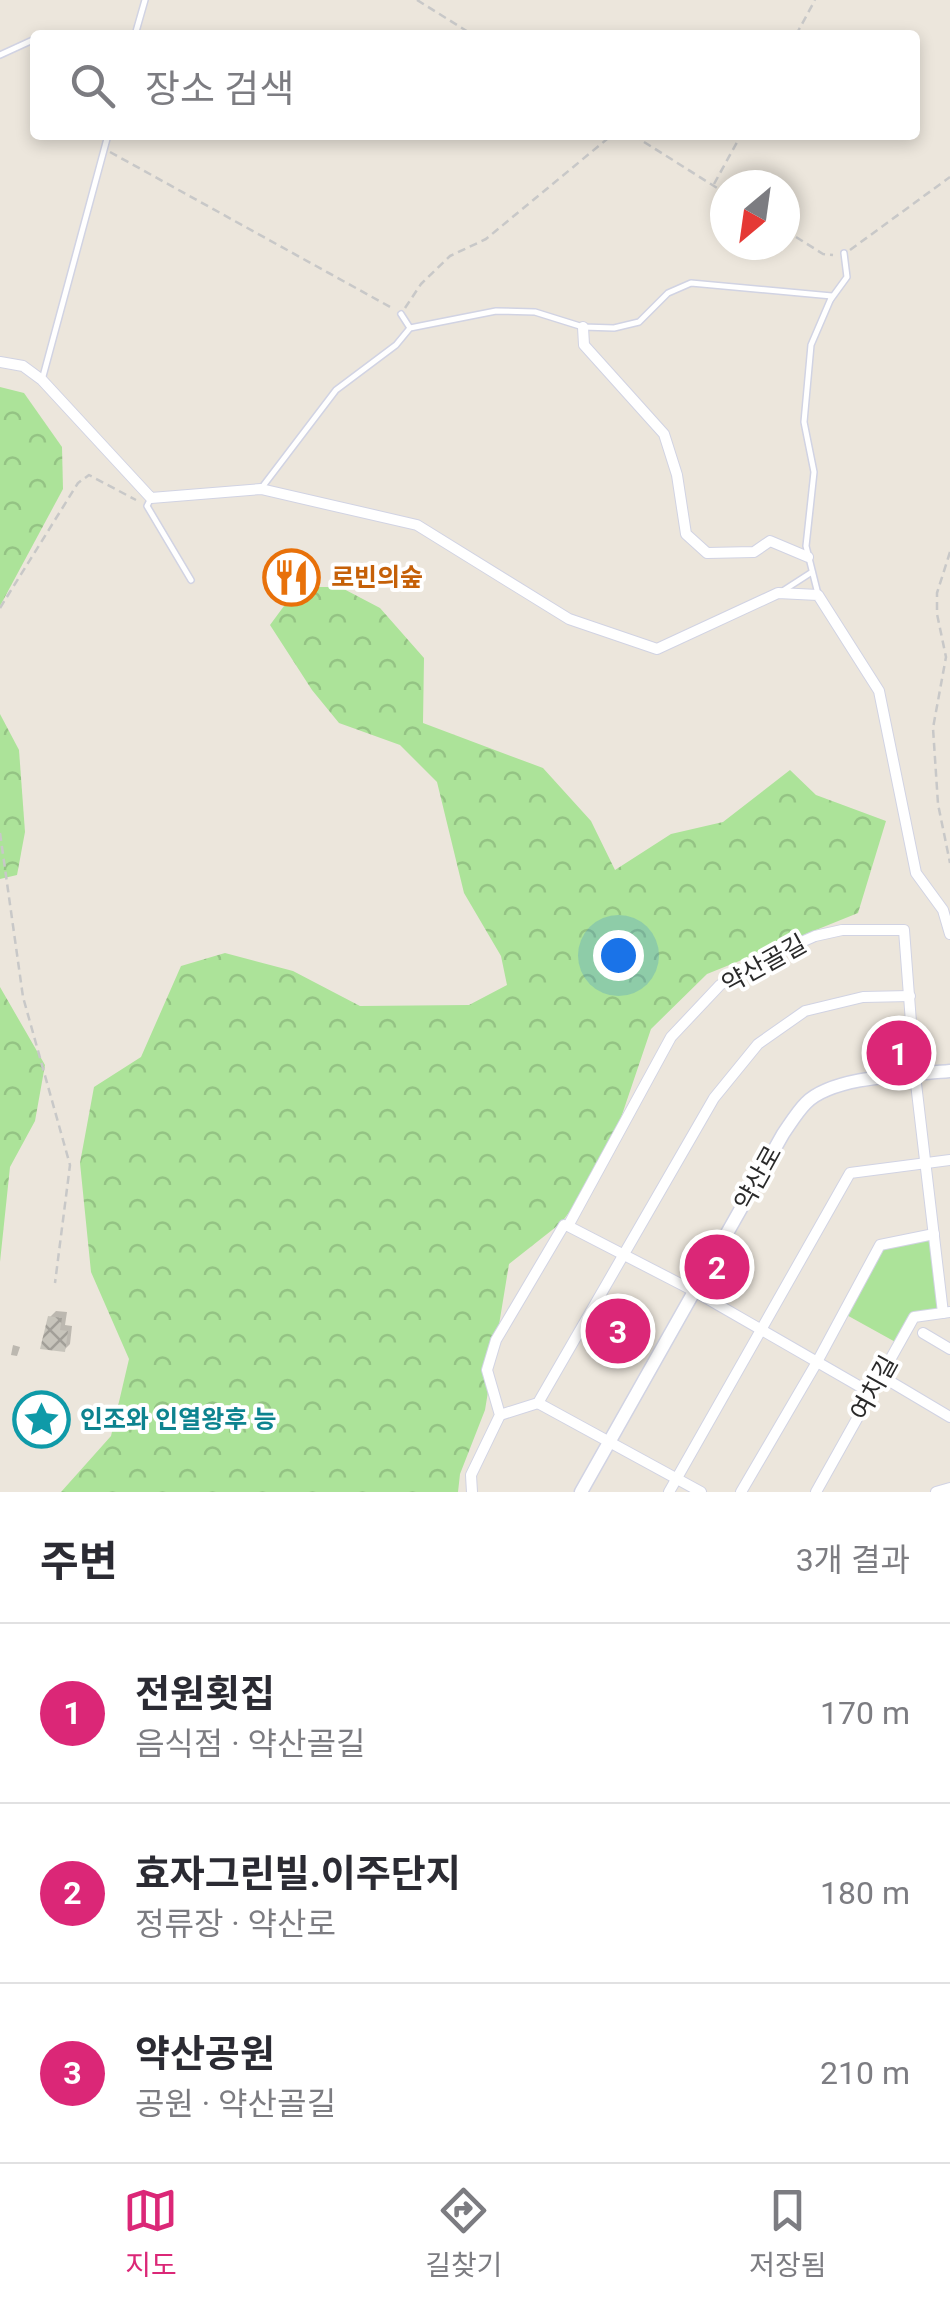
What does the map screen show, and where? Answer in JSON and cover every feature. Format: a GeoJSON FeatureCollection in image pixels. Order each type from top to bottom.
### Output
{"type":"FeatureCollection","features":[{"type":"Feature","properties":{"kind":"street"},"geometry":{"type":"LineString","coordinates":[[584,327],[584,345],[664,434],[678,475],[686,534],[707,552],[754,552],[770,541],[808,556]]}},
{"type":"Feature","properties":{"kind":"street"},"geometry":{"type":"LineString","coordinates":[[0,362],[22,366],[42,380],[149,502],[261,489],[417,525],[569,619],[657,649],[778,594],[818,594],[879,691],[916,873],[943,910],[950,934]]}},
{"type":"Feature","properties":{"kind":"street","name":"약산골길"},"geometry":{"type":"LineString","coordinates":[[500,1415],[486,1370],[496,1340],[564,1225],[568,1226],[671,1037],[738,972],[815,936],[842,930],[904,930],[915,1075],[946,1313]]}},
{"type":"Feature","properties":{"kind":"street"},"geometry":{"type":"LineString","coordinates":[[472,1492],[471,1475],[500,1415],[538,1403],[714,1098],[758,1044],[805,1011],[863,997],[910,996]]}},
{"type":"Feature","properties":{"kind":"street","name":"약산로"},"geometry":{"type":"LineString","coordinates":[[581,1492],[782,1134],[808,1100],[860,1081],[950,1071]]}},
{"type":"Feature","properties":{"kind":"street"},"geometry":{"type":"LineString","coordinates":[[669,1492],[850,1174],[950,1160]]}},
{"type":"Feature","properties":{"kind":"street"},"geometry":{"type":"LineString","coordinates":[[568,1226],[694,1291],[871,1393]]}},
{"type":"Feature","properties":{"kind":"street"},"geometry":{"type":"LineString","coordinates":[[741,1492],[880,1245],[934,1234]]}},
{"type":"Feature","properties":{"kind":"street","name":"여치길"},"geometry":{"type":"LineString","coordinates":[[816,1492],[914,1316],[946,1313]]}},
{"type":"Feature","properties":{"kind":"street"},"geometry":{"type":"LineString","coordinates":[[924,1334],[950,1349]]}},
{"type":"Feature","properties":{"kind":"street"},"geometry":{"type":"LineString","coordinates":[[880,1376],[950,1417]]}},
{"type":"Feature","properties":{"kind":"street"},"geometry":{"type":"LineString","coordinates":[[538,1403],[701,1492]]}},
{"type":"Feature","properties":{"kind":"street"},"geometry":{"type":"LineString","coordinates":[[936,1492],[950,1488]]}},
{"type":"Feature","properties":{"kind":"lane"},"geometry":{"type":"LineString","coordinates":[[136,30],[145,0]]}},
{"type":"Feature","properties":{"kind":"lane"},"geometry":{"type":"LineString","coordinates":[[0,55],[30,40]]}},
{"type":"Feature","properties":{"kind":"lane"},"geometry":{"type":"LineString","coordinates":[[42,380],[107,140]]}},
{"type":"Feature","properties":{"kind":"lane"},"geometry":{"type":"LineString","coordinates":[[829,302],[847,277],[844,253]]}},
{"type":"Feature","properties":{"kind":"lane"},"geometry":{"type":"LineString","coordinates":[[261,489],[336,390],[396,344],[410,328],[496,312],[535,312],[584,327],[614,328],[639,322],[668,293],[691,283],[832,296],[811,345],[804,422],[814,472],[806,546],[818,594]]}},
{"type":"Feature","properties":{"kind":"lane"},"geometry":{"type":"LineString","coordinates":[[401,314],[410,328]]}},
{"type":"Feature","properties":{"kind":"lane"},"geometry":{"type":"LineString","coordinates":[[149,502],[192,580]]}},
{"type":"Feature","properties":{"kind":"lane"},"geometry":{"type":"LineString","coordinates":[[778,594],[812,572]]}},
{"type":"Feature","properties":{"kind":"path"},"geometry":{"type":"LineString","coordinates":[[417,0],[465,30]]}},
{"type":"Feature","properties":{"kind":"path"},"geometry":{"type":"LineString","coordinates":[[799,30],[815,0]]}},
{"type":"Feature","properties":{"kind":"path"},"geometry":{"type":"LineString","coordinates":[[105,148],[401,314],[421,284],[450,256],[486,239],[606,140]]}},
{"type":"Feature","properties":{"kind":"path"},"geometry":{"type":"LineString","coordinates":[[641,140],[710,183]]}},
{"type":"Feature","properties":{"kind":"path"},"geometry":{"type":"LineString","coordinates":[[721,170],[737,140]]}},
{"type":"Feature","properties":{"kind":"path"},"geometry":{"type":"LineString","coordinates":[[800,239],[823,254],[844,253],[950,177]]}},
{"type":"Feature","properties":{"kind":"path"},"geometry":{"type":"LineString","coordinates":[[0,608],[78,483],[90,476],[149,502]]}},
{"type":"Feature","properties":{"kind":"path"},"geometry":{"type":"LineString","coordinates":[[950,552],[937,593],[946,657],[934,728],[938,804],[950,863]]}},
{"type":"Feature","properties":{"kind":"path"},"geometry":{"type":"LineString","coordinates":[[0,833],[22,998],[70,1165],[55,1284]]}},
{"type":"Feature","properties":{"kind":"green space"},"geometry":{"type":"Polygon","coordinates":[[[0,387],[24,393],[62,447],[63,489],[0,606],[0,387]]]}},
{"type":"Feature","properties":{"kind":"green space"},"geometry":{"type":"Polygon","coordinates":[[[298,587],[340,587],[380,608],[424,658],[423,723],[543,768],[591,821],[615,870],[671,834],[723,822],[790,770],[816,795],[886,821],[858,913],[707,974],[651,1029],[605,1165],[561,1223],[509,1264],[485,1410],[460,1474],[458,1492],[61,1492],[111,1436],[129,1359],[91,1272],[80,1163],[94,1087],[141,1057],[181,966],[225,953],[293,971],[360,1006],[469,1005],[507,985],[501,956],[464,893],[437,782],[400,745],[339,723],[312,690],[270,625],[298,587]]]}},
{"type":"Feature","properties":{"kind":"green space"},"geometry":{"type":"Polygon","coordinates":[[[0,714],[19,750],[25,832],[17,875],[0,879],[0,714]]]}},
{"type":"Feature","properties":{"kind":"green space"},"geometry":{"type":"Polygon","coordinates":[[[0,987],[45,1065],[35,1121],[10,1167],[0,1262],[0,987]]]}},
{"type":"Feature","properties":{"kind":"green space"},"geometry":{"type":"Polygon","coordinates":[[[934,1234],[943,1313],[914,1317],[899,1344],[843,1313],[880,1245],[934,1234]]]}},
{"type":"Feature","properties":{"kind":"green space"},"geometry":{"type":"Polygon","coordinates":[[[600,1304],[652,1334],[638,1356],[585,1328],[600,1304]]]}},
{"type":"Feature","properties":{"kind":"green space","name":"인조와 인열왕후 능"},"geometry":{"type":"Polygon","coordinates":[[[41,1406],[53,1418],[41,1430],[29,1418],[41,1406]]]}},
{"type":"Feature","properties":{"kind":"building"},"geometry":{"type":"Polygon","coordinates":[[[48,1316],[62,1318],[60,1330],[68,1331],[65,1352],[40,1349],[48,1316]]]}},
{"type":"Feature","properties":{"kind":"place","name":"로빈의숲"},"geometry":{"type":"Point","coordinates":[292,577]}},
{"type":"Feature","properties":{"kind":"place","name":"전원횟집"},"geometry":{"type":"Point","coordinates":[899,1053]}},
{"type":"Feature","properties":{"kind":"place","name":"효자그린빌.이주단지"},"geometry":{"type":"Point","coordinates":[717,1267]}},
{"type":"Feature","properties":{"kind":"place","name":"약산공원"},"geometry":{"type":"Point","coordinates":[618,1331]}},
{"type":"Feature","properties":{"kind":"place","name":"인조와 인열왕후 능"},"geometry":{"type":"Point","coordinates":[41,1419]}}]}
